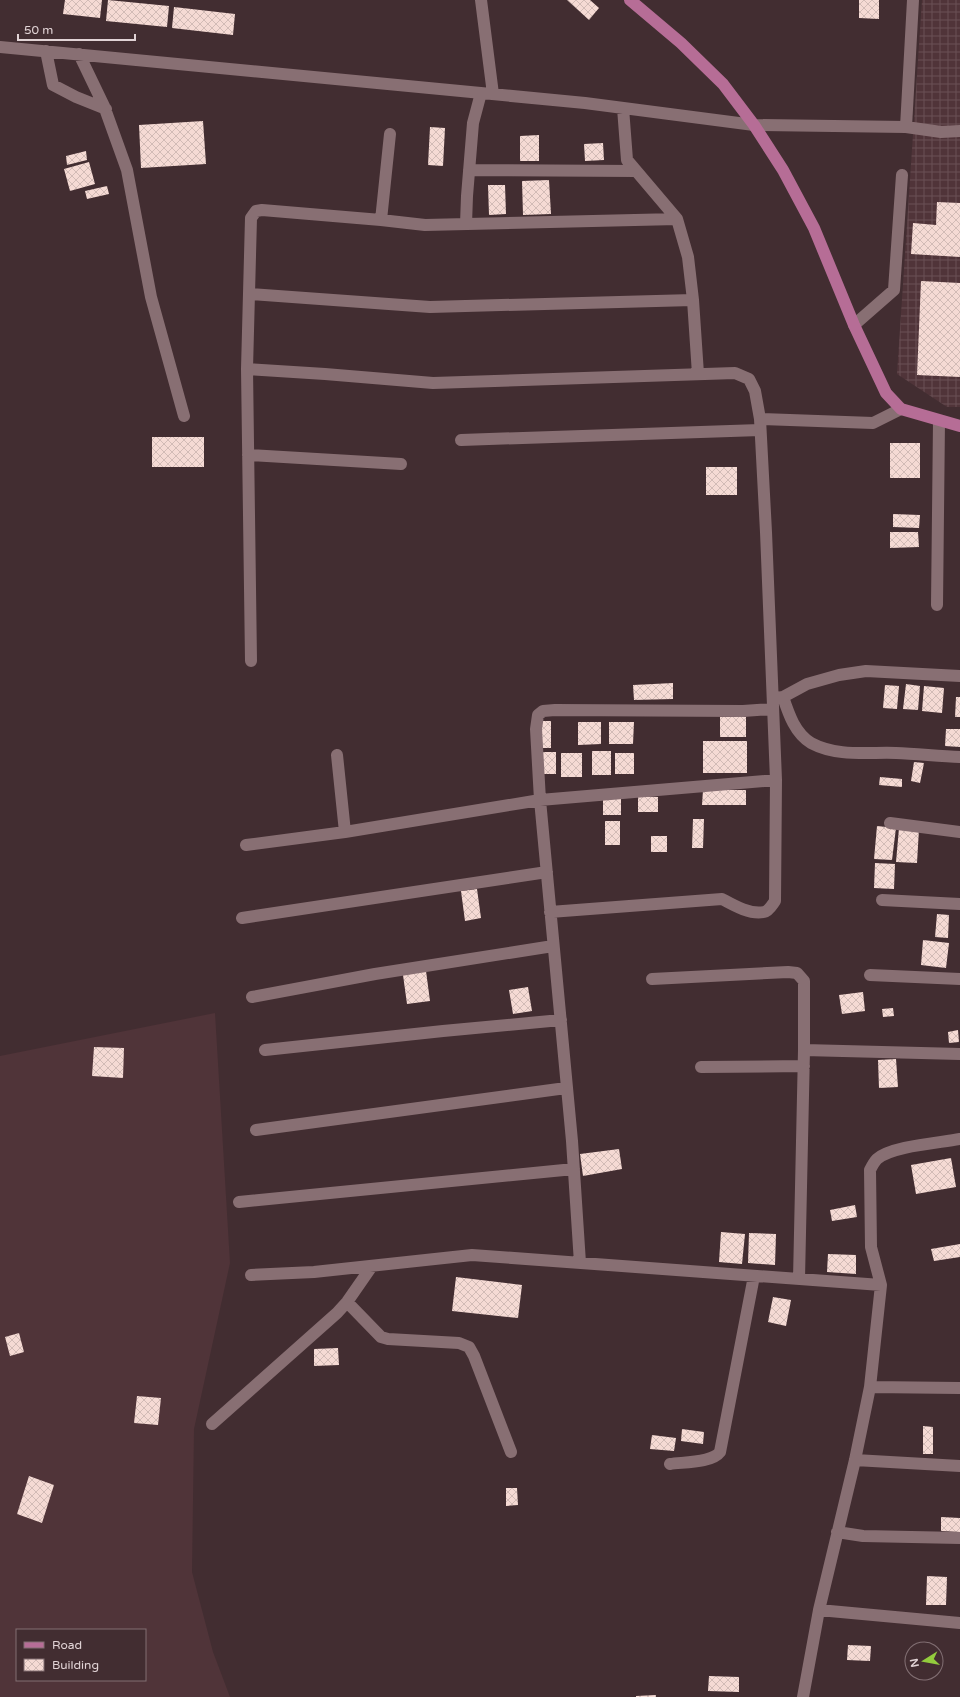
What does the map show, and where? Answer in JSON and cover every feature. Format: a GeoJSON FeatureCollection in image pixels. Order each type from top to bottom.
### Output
{"type":"FeatureCollection","features":[{"type":"Feature","properties":{"kind":"main road"},"geometry":{"type":"LineString","coordinates":[[630,0],[681,43],[723,84],[754,125],[783,170],[814,228],[854,325],[886,393],[902,409],[939,422],[960,426]]}},
{"type":"Feature","properties":{"kind":"street"},"geometry":{"type":"LineString","coordinates":[[481,0],[494,94]]}},
{"type":"Feature","properties":{"kind":"street"},"geometry":{"type":"LineString","coordinates":[[906,127],[913,0]]}},
{"type":"Feature","properties":{"kind":"street"},"geometry":{"type":"LineString","coordinates":[[0,47],[585,103],[754,125],[906,127],[941,132],[960,131]]}},
{"type":"Feature","properties":{"kind":"street"},"geometry":{"type":"LineString","coordinates":[[46,51],[53,85],[76,98],[106,109]]}},
{"type":"Feature","properties":{"kind":"street"},"geometry":{"type":"LineString","coordinates":[[79,54],[106,109],[127,170],[151,296],[184,416]]}},
{"type":"Feature","properties":{"kind":"street"},"geometry":{"type":"LineString","coordinates":[[466,224],[473,123],[481,93]]}},
{"type":"Feature","properties":{"kind":"street"},"geometry":{"type":"LineString","coordinates":[[623,108],[627,160],[677,219],[688,256],[693,300],[698,374]]}},
{"type":"Feature","properties":{"kind":"street"},"geometry":{"type":"LineString","coordinates":[[381,220],[390,134]]}},
{"type":"Feature","properties":{"kind":"street"},"geometry":{"type":"LineString","coordinates":[[469,170],[636,171]]}},
{"type":"Feature","properties":{"kind":"street"},"geometry":{"type":"LineString","coordinates":[[854,325],[894,290],[902,175]]}},
{"type":"Feature","properties":{"kind":"street"},"geometry":{"type":"LineString","coordinates":[[250,661],[247,369],[250,225],[253,214],[256,211],[262,210],[425,225],[677,219]]}},
{"type":"Feature","properties":{"kind":"street"},"geometry":{"type":"LineString","coordinates":[[249,294],[430,307],[693,300]]}},
{"type":"Feature","properties":{"kind":"street"},"geometry":{"type":"LineString","coordinates":[[247,369],[433,383],[735,373],[749,379],[755,391],[760,424],[776,702],[775,901],[765,912],[754,912],[737,907],[722,899],[550,912]]}},
{"type":"Feature","properties":{"kind":"street"},"geometry":{"type":"LineString","coordinates":[[461,440],[760,424],[873,423],[902,409]]}},
{"type":"Feature","properties":{"kind":"street"},"geometry":{"type":"LineString","coordinates":[[937,605],[939,422]]}},
{"type":"Feature","properties":{"kind":"street"},"geometry":{"type":"LineString","coordinates":[[248,455],[401,464]]}},
{"type":"Feature","properties":{"kind":"street"},"geometry":{"type":"LineString","coordinates":[[580,1263],[574,1169],[540,800],[536,729],[538,715],[543,711],[555,710],[743,711],[776,702],[807,684],[866,671],[960,676]]}},
{"type":"Feature","properties":{"kind":"street"},"geometry":{"type":"LineString","coordinates":[[776,702],[799,732],[811,742],[827,750],[844,753],[894,753],[960,757]]}},
{"type":"Feature","properties":{"kind":"street"},"geometry":{"type":"LineString","coordinates":[[337,755],[345,832]]}},
{"type":"Feature","properties":{"kind":"street"},"geometry":{"type":"LineString","coordinates":[[246,845],[345,832],[540,800],[776,780]]}},
{"type":"Feature","properties":{"kind":"street"},"geometry":{"type":"LineString","coordinates":[[890,823],[960,832]]}},
{"type":"Feature","properties":{"kind":"street"},"geometry":{"type":"LineString","coordinates":[[242,918],[547,872]]}},
{"type":"Feature","properties":{"kind":"street"},"geometry":{"type":"LineString","coordinates":[[882,900],[960,904]]}},
{"type":"Feature","properties":{"kind":"street"},"geometry":{"type":"LineString","coordinates":[[252,997],[375,974],[553,946]]}},
{"type":"Feature","properties":{"kind":"street"},"geometry":{"type":"LineString","coordinates":[[652,978],[788,972],[797,973],[804,981],[800,1279]]}},
{"type":"Feature","properties":{"kind":"street"},"geometry":{"type":"LineString","coordinates":[[870,975],[960,978]]}},
{"type":"Feature","properties":{"kind":"street"},"geometry":{"type":"LineString","coordinates":[[265,1050],[443,1030],[561,1020]]}},
{"type":"Feature","properties":{"kind":"street"},"geometry":{"type":"LineString","coordinates":[[804,1050],[960,1054]]}},
{"type":"Feature","properties":{"kind":"street"},"geometry":{"type":"LineString","coordinates":[[701,1066],[804,1066]]}},
{"type":"Feature","properties":{"kind":"street"},"geometry":{"type":"LineString","coordinates":[[256,1130],[566,1088]]}},
{"type":"Feature","properties":{"kind":"street"},"geometry":{"type":"LineString","coordinates":[[802,1697],[819,1610],[855,1460],[870,1387],[881,1285],[871,1247],[870,1170],[875,1160],[882,1155],[897,1150],[960,1139]]}},
{"type":"Feature","properties":{"kind":"street"},"geometry":{"type":"LineString","coordinates":[[239,1202],[574,1169]]}},
{"type":"Feature","properties":{"kind":"street"},"geometry":{"type":"LineString","coordinates":[[251,1275],[314,1272],[472,1255],[881,1285]]}},
{"type":"Feature","properties":{"kind":"street"},"geometry":{"type":"LineString","coordinates":[[212,1424],[347,1302],[372,1266]]}},
{"type":"Feature","properties":{"kind":"street"},"geometry":{"type":"LineString","coordinates":[[670,1464],[709,1459],[717,1456],[720,1452],[754,1276]]}},
{"type":"Feature","properties":{"kind":"street"},"geometry":{"type":"LineString","coordinates":[[347,1302],[380,1337],[388,1339],[459,1342],[468,1347],[474,1356],[511,1452]]}},
{"type":"Feature","properties":{"kind":"street"},"geometry":{"type":"LineString","coordinates":[[870,1387],[960,1388]]}},
{"type":"Feature","properties":{"kind":"street"},"geometry":{"type":"LineString","coordinates":[[855,1460],[960,1466]]}},
{"type":"Feature","properties":{"kind":"street"},"geometry":{"type":"LineString","coordinates":[[837,1532],[863,1536],[960,1538]]}},
{"type":"Feature","properties":{"kind":"street"},"geometry":{"type":"LineString","coordinates":[[819,1610],[960,1623]]}},
{"type":"Feature","properties":{"kind":"shaded area"},"geometry":{"type":"Polygon","coordinates":[[[922,0],[960,0],[960,407],[947,407],[897,374],[922,0]]]}},
{"type":"Feature","properties":{"kind":"shaded area"},"geometry":{"type":"Polygon","coordinates":[[[215,1013],[230,1263],[194,1429],[192,1572],[213,1652],[230,1697],[0,1697],[0,1056],[215,1013]]]}},
{"type":"Feature","properties":{"kind":"building"},"geometry":{"type":"Polygon","coordinates":[[[65,0],[102,0],[100,18],[63,14],[65,0]]]}},
{"type":"Feature","properties":{"kind":"building"},"geometry":{"type":"Polygon","coordinates":[[[108,0],[169,6],[167,27],[106,21],[108,0]]]}},
{"type":"Feature","properties":{"kind":"building"},"geometry":{"type":"Polygon","coordinates":[[[567,0],[590,0],[599,8],[589,20],[567,0]]]}},
{"type":"Feature","properties":{"kind":"building"},"geometry":{"type":"Polygon","coordinates":[[[859,0],[879,0],[879,19],[859,18],[859,0]]]}},
{"type":"Feature","properties":{"kind":"building"},"geometry":{"type":"Polygon","coordinates":[[[174,7],[235,14],[233,35],[172,28],[174,7]]]}},
{"type":"Feature","properties":{"kind":"building"},"geometry":{"type":"Polygon","coordinates":[[[203,121],[206,164],[141,168],[139,125],[203,121]]]}},
{"type":"Feature","properties":{"kind":"building"},"geometry":{"type":"Polygon","coordinates":[[[430,127],[445,128],[443,166],[428,165],[430,127]]]}},
{"type":"Feature","properties":{"kind":"building"},"geometry":{"type":"Polygon","coordinates":[[[539,135],[539,161],[520,161],[520,136],[539,135]]]}},
{"type":"Feature","properties":{"kind":"building"},"geometry":{"type":"Polygon","coordinates":[[[603,143],[604,160],[585,161],[584,144],[603,143]]]}},
{"type":"Feature","properties":{"kind":"building"},"geometry":{"type":"Polygon","coordinates":[[[86,151],[87,160],[67,165],[66,156],[86,151]]]}},
{"type":"Feature","properties":{"kind":"building"},"geometry":{"type":"Polygon","coordinates":[[[89,162],[95,184],[70,191],[64,169],[89,162]]]}},
{"type":"Feature","properties":{"kind":"building"},"geometry":{"type":"Polygon","coordinates":[[[549,180],[551,214],[523,215],[522,181],[549,180]]]}},
{"type":"Feature","properties":{"kind":"building"},"geometry":{"type":"Polygon","coordinates":[[[488,185],[505,185],[506,214],[489,215],[488,185]]]}},
{"type":"Feature","properties":{"kind":"building"},"geometry":{"type":"Polygon","coordinates":[[[107,186],[109,194],[87,199],[85,191],[107,186]]]}},
{"type":"Feature","properties":{"kind":"building"},"geometry":{"type":"Polygon","coordinates":[[[937,202],[960,203],[960,257],[911,254],[913,223],[936,225],[937,202]]]}},
{"type":"Feature","properties":{"kind":"building"},"geometry":{"type":"Polygon","coordinates":[[[921,281],[960,283],[960,377],[917,375],[921,281]]]}},
{"type":"Feature","properties":{"kind":"building"},"geometry":{"type":"Polygon","coordinates":[[[152,437],[204,437],[204,467],[152,467],[152,437]]]}},
{"type":"Feature","properties":{"kind":"building"},"geometry":{"type":"Polygon","coordinates":[[[890,443],[920,443],[920,478],[890,478],[890,443]]]}},
{"type":"Feature","properties":{"kind":"building"},"geometry":{"type":"Polygon","coordinates":[[[706,467],[737,467],[737,495],[706,495],[706,467]]]}},
{"type":"Feature","properties":{"kind":"building"},"geometry":{"type":"Polygon","coordinates":[[[893,514],[920,515],[919,528],[893,527],[893,514]]]}},
{"type":"Feature","properties":{"kind":"building"},"geometry":{"type":"Polygon","coordinates":[[[890,532],[918,532],[919,547],[890,548],[890,532]]]}},
{"type":"Feature","properties":{"kind":"building"},"geometry":{"type":"Polygon","coordinates":[[[673,683],[673,699],[634,700],[633,685],[673,683]]]}},
{"type":"Feature","properties":{"kind":"building"},"geometry":{"type":"Polygon","coordinates":[[[906,684],[920,686],[918,710],[903,709],[906,684]]]}},
{"type":"Feature","properties":{"kind":"building"},"geometry":{"type":"Polygon","coordinates":[[[885,685],[899,686],[897,709],[883,708],[885,685]]]}},
{"type":"Feature","properties":{"kind":"building"},"geometry":{"type":"Polygon","coordinates":[[[924,686],[944,688],[942,713],[922,711],[924,686]]]}},
{"type":"Feature","properties":{"kind":"building"},"geometry":{"type":"Polygon","coordinates":[[[956,697],[960,697],[960,717],[955,717],[956,697]]]}},
{"type":"Feature","properties":{"kind":"building"},"geometry":{"type":"Polygon","coordinates":[[[720,717],[746,717],[746,737],[720,737],[720,717]]]}},
{"type":"Feature","properties":{"kind":"building"},"geometry":{"type":"Polygon","coordinates":[[[538,721],[551,721],[551,748],[538,748],[538,721]]]}},
{"type":"Feature","properties":{"kind":"building"},"geometry":{"type":"Polygon","coordinates":[[[578,722],[601,722],[601,744],[578,745],[578,722]]]}},
{"type":"Feature","properties":{"kind":"building"},"geometry":{"type":"Polygon","coordinates":[[[609,722],[634,722],[633,744],[609,744],[609,722]]]}},
{"type":"Feature","properties":{"kind":"building"},"geometry":{"type":"Polygon","coordinates":[[[946,729],[960,729],[960,747],[945,746],[946,729]]]}},
{"type":"Feature","properties":{"kind":"building"},"geometry":{"type":"Polygon","coordinates":[[[703,741],[747,741],[747,773],[703,773],[703,741]]]}},
{"type":"Feature","properties":{"kind":"building"},"geometry":{"type":"Polygon","coordinates":[[[592,751],[611,751],[611,775],[592,775],[592,751]]]}},
{"type":"Feature","properties":{"kind":"building"},"geometry":{"type":"Polygon","coordinates":[[[541,752],[556,752],[556,774],[541,774],[541,752]]]}},
{"type":"Feature","properties":{"kind":"building"},"geometry":{"type":"Polygon","coordinates":[[[561,753],[582,753],[582,777],[561,777],[561,753]]]}},
{"type":"Feature","properties":{"kind":"building"},"geometry":{"type":"Polygon","coordinates":[[[615,753],[634,753],[634,774],[615,774],[615,753]]]}},
{"type":"Feature","properties":{"kind":"building"},"geometry":{"type":"Polygon","coordinates":[[[914,762],[924,763],[920,783],[911,781],[914,762]]]}},
{"type":"Feature","properties":{"kind":"building"},"geometry":{"type":"Polygon","coordinates":[[[880,777],[902,779],[902,787],[879,785],[880,777]]]}},
{"type":"Feature","properties":{"kind":"building"},"geometry":{"type":"Polygon","coordinates":[[[703,790],[746,790],[746,805],[702,805],[703,790]]]}},
{"type":"Feature","properties":{"kind":"building"},"geometry":{"type":"Polygon","coordinates":[[[603,795],[621,796],[621,815],[603,815],[603,795]]]}},
{"type":"Feature","properties":{"kind":"building"},"geometry":{"type":"Polygon","coordinates":[[[638,796],[658,797],[658,812],[638,812],[638,796]]]}},
{"type":"Feature","properties":{"kind":"building"},"geometry":{"type":"Polygon","coordinates":[[[693,819],[704,819],[703,848],[692,848],[693,819]]]}},
{"type":"Feature","properties":{"kind":"building"},"geometry":{"type":"Polygon","coordinates":[[[605,821],[620,821],[620,845],[605,845],[605,821]]]}},
{"type":"Feature","properties":{"kind":"building"},"geometry":{"type":"Polygon","coordinates":[[[877,826],[896,828],[892,860],[874,859],[877,826]]]}},
{"type":"Feature","properties":{"kind":"building"},"geometry":{"type":"Polygon","coordinates":[[[899,828],[919,829],[917,863],[896,862],[899,828]]]}},
{"type":"Feature","properties":{"kind":"building"},"geometry":{"type":"Polygon","coordinates":[[[651,836],[667,836],[667,852],[651,852],[651,836]]]}},
{"type":"Feature","properties":{"kind":"building"},"geometry":{"type":"Polygon","coordinates":[[[875,863],[895,864],[894,889],[874,888],[875,863]]]}},
{"type":"Feature","properties":{"kind":"building"},"geometry":{"type":"Polygon","coordinates":[[[477,889],[481,918],[465,921],[461,891],[477,889]]]}},
{"type":"Feature","properties":{"kind":"building"},"geometry":{"type":"Polygon","coordinates":[[[937,914],[949,915],[948,938],[935,937],[937,914]]]}},
{"type":"Feature","properties":{"kind":"building"},"geometry":{"type":"Polygon","coordinates":[[[923,940],[949,943],[946,968],[921,965],[923,940]]]}},
{"type":"Feature","properties":{"kind":"building"},"geometry":{"type":"Polygon","coordinates":[[[426,971],[430,1001],[407,1004],[403,975],[426,971]]]}},
{"type":"Feature","properties":{"kind":"building"},"geometry":{"type":"Polygon","coordinates":[[[528,987],[532,1011],[513,1014],[509,990],[528,987]]]}},
{"type":"Feature","properties":{"kind":"building"},"geometry":{"type":"Polygon","coordinates":[[[863,992],[865,1011],[842,1014],[839,995],[863,992]]]}},
{"type":"Feature","properties":{"kind":"building"},"geometry":{"type":"Polygon","coordinates":[[[893,1008],[894,1016],[883,1017],[882,1009],[893,1008]]]}},
{"type":"Feature","properties":{"kind":"building"},"geometry":{"type":"Polygon","coordinates":[[[958,1030],[959,1042],[949,1043],[948,1032],[958,1030]]]}},
{"type":"Feature","properties":{"kind":"building"},"geometry":{"type":"Polygon","coordinates":[[[94,1047],[124,1048],[123,1078],[92,1076],[94,1047]]]}},
{"type":"Feature","properties":{"kind":"building"},"geometry":{"type":"Polygon","coordinates":[[[896,1059],[898,1087],[879,1088],[878,1060],[896,1059]]]}},
{"type":"Feature","properties":{"kind":"building"},"geometry":{"type":"Polygon","coordinates":[[[619,1149],[622,1169],[583,1176],[580,1154],[619,1149]]]}},
{"type":"Feature","properties":{"kind":"building"},"geometry":{"type":"Polygon","coordinates":[[[951,1158],[956,1187],[916,1194],[911,1165],[951,1158]]]}},
{"type":"Feature","properties":{"kind":"building"},"geometry":{"type":"Polygon","coordinates":[[[855,1205],[857,1217],[832,1221],[830,1210],[855,1205]]]}},
{"type":"Feature","properties":{"kind":"building"},"geometry":{"type":"Polygon","coordinates":[[[721,1232],[745,1234],[742,1264],[719,1262],[721,1232]]]}},
{"type":"Feature","properties":{"kind":"building"},"geometry":{"type":"Polygon","coordinates":[[[749,1233],[776,1234],[775,1265],[748,1263],[749,1233]]]}},
{"type":"Feature","properties":{"kind":"building"},"geometry":{"type":"Polygon","coordinates":[[[960,1244],[960,1257],[934,1261],[931,1249],[960,1244]]]}},
{"type":"Feature","properties":{"kind":"building"},"geometry":{"type":"Polygon","coordinates":[[[828,1254],[856,1255],[856,1274],[827,1272],[828,1254]]]}},
{"type":"Feature","properties":{"kind":"building"},"geometry":{"type":"Polygon","coordinates":[[[456,1277],[522,1285],[518,1318],[452,1311],[456,1277]]]}},
{"type":"Feature","properties":{"kind":"building"},"geometry":{"type":"Polygon","coordinates":[[[773,1297],[791,1300],[786,1326],[768,1322],[773,1297]]]}},
{"type":"Feature","properties":{"kind":"building"},"geometry":{"type":"Polygon","coordinates":[[[19,1333],[24,1352],[10,1356],[5,1337],[19,1333]]]}},
{"type":"Feature","properties":{"kind":"building"},"geometry":{"type":"Polygon","coordinates":[[[338,1348],[339,1365],[314,1366],[314,1349],[338,1348]]]}},
{"type":"Feature","properties":{"kind":"building"},"geometry":{"type":"Polygon","coordinates":[[[137,1396],[161,1398],[158,1425],[134,1423],[137,1396]]]}},
{"type":"Feature","properties":{"kind":"building"},"geometry":{"type":"Polygon","coordinates":[[[923,1426],[933,1427],[933,1454],[923,1454],[923,1426]]]}},
{"type":"Feature","properties":{"kind":"building"},"geometry":{"type":"Polygon","coordinates":[[[682,1429],[704,1432],[703,1444],[681,1441],[682,1429]]]}},
{"type":"Feature","properties":{"kind":"building"},"geometry":{"type":"Polygon","coordinates":[[[652,1435],[676,1438],[674,1451],[650,1449],[652,1435]]]}},
{"type":"Feature","properties":{"kind":"building"},"geometry":{"type":"Polygon","coordinates":[[[29,1476],[54,1485],[42,1523],[17,1514],[29,1476]]]}},
{"type":"Feature","properties":{"kind":"building"},"geometry":{"type":"Polygon","coordinates":[[[506,1488],[517,1488],[518,1505],[506,1506],[506,1488]]]}},
{"type":"Feature","properties":{"kind":"building"},"geometry":{"type":"Polygon","coordinates":[[[941,1517],[960,1518],[960,1532],[941,1531],[941,1517]]]}},
{"type":"Feature","properties":{"kind":"building"},"geometry":{"type":"Polygon","coordinates":[[[927,1576],[947,1577],[946,1605],[926,1605],[927,1576]]]}},
{"type":"Feature","properties":{"kind":"building"},"geometry":{"type":"Polygon","coordinates":[[[848,1645],[871,1646],[870,1661],[847,1660],[848,1645]]]}},
{"type":"Feature","properties":{"kind":"building"},"geometry":{"type":"Polygon","coordinates":[[[709,1676],[739,1677],[739,1692],[708,1691],[709,1676]]]}},
{"type":"Feature","properties":{"kind":"building"},"geometry":{"type":"Polygon","coordinates":[[[656,1695],[656,1697],[636,1697],[636,1696],[656,1695]]]}}]}
